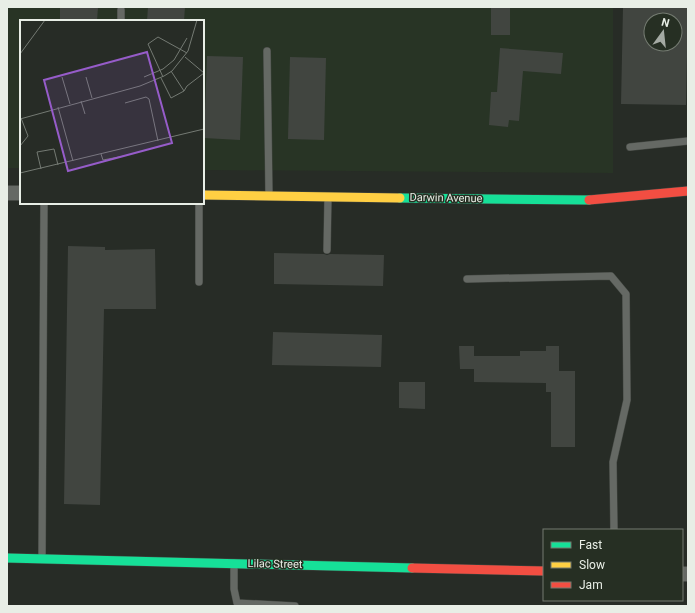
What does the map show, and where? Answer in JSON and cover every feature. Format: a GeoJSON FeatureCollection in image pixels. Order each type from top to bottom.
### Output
{"type":"FeatureCollection","features":[{"type":"Feature","properties":{"kind":"street","name":"Darwin Avenue"},"geometry":{"type":"LineString","coordinates":[[204,195],[591,200],[688,191]]}},
{"type":"Feature","properties":{"kind":"street"},"geometry":{"type":"LineString","coordinates":[[7,193],[20,193]]}},
{"type":"Feature","properties":{"kind":"street","name":"Lilac Street"},"geometry":{"type":"LineString","coordinates":[[7,558],[543,571]]}},
{"type":"Feature","properties":{"kind":"lane"},"geometry":{"type":"LineString","coordinates":[[121,10],[121,20]]}},
{"type":"Feature","properties":{"kind":"lane"},"geometry":{"type":"LineString","coordinates":[[268,50],[269,196]]}},
{"type":"Feature","properties":{"kind":"lane"},"geometry":{"type":"LineString","coordinates":[[630,147],[688,141]]}},
{"type":"Feature","properties":{"kind":"lane"},"geometry":{"type":"LineString","coordinates":[[327,250],[328,197]]}},
{"type":"Feature","properties":{"kind":"lane"},"geometry":{"type":"LineString","coordinates":[[42,558],[44,204]]}},
{"type":"Feature","properties":{"kind":"lane"},"geometry":{"type":"LineString","coordinates":[[199,204],[199,282]]}},
{"type":"Feature","properties":{"kind":"lane"},"geometry":{"type":"LineString","coordinates":[[467,279],[611,276],[626,294],[627,400],[613,462],[614,529]]}},
{"type":"Feature","properties":{"kind":"lane"},"geometry":{"type":"LineString","coordinates":[[234,563],[234,589],[237,603],[294,606]]}},
{"type":"Feature","properties":{"kind":"shaded area"},"geometry":{"type":"Polygon","coordinates":[[[7,7],[613,7],[613,173],[204,170],[204,20],[20,20],[20,168],[7,168],[7,7]]]}},
{"type":"Feature","properties":{"kind":"building"},"geometry":{"type":"Polygon","coordinates":[[[60,7],[98,7],[97,20],[60,20],[60,7]]]}},
{"type":"Feature","properties":{"kind":"building"},"geometry":{"type":"Polygon","coordinates":[[[148,7],[185,7],[184,20],[147,20],[148,7]]]}},
{"type":"Feature","properties":{"kind":"building"},"geometry":{"type":"Polygon","coordinates":[[[491,7],[510,7],[510,35],[491,35],[491,7]]]}},
{"type":"Feature","properties":{"kind":"building"},"geometry":{"type":"Polygon","coordinates":[[[623,7],[688,7],[686,105],[621,104],[623,7]]]}},
{"type":"Feature","properties":{"kind":"building"},"geometry":{"type":"Polygon","coordinates":[[[500,48],[563,53],[561,74],[523,71],[519,121],[509,120],[508,127],[489,125],[491,92],[497,92],[500,48]]]}},
{"type":"Feature","properties":{"kind":"building"},"geometry":{"type":"Polygon","coordinates":[[[207,56],[243,57],[240,140],[204,138],[207,56]]]}},
{"type":"Feature","properties":{"kind":"building"},"geometry":{"type":"Polygon","coordinates":[[[290,57],[326,58],[324,140],[288,139],[290,57]]]}},
{"type":"Feature","properties":{"kind":"building"},"geometry":{"type":"Polygon","coordinates":[[[68,246],[105,247],[105,250],[155,249],[156,309],[104,309],[100,505],[64,504],[68,246]]]}},
{"type":"Feature","properties":{"kind":"building"},"geometry":{"type":"Polygon","coordinates":[[[274,253],[384,255],[383,286],[274,284],[274,253]]]}},
{"type":"Feature","properties":{"kind":"building"},"geometry":{"type":"Polygon","coordinates":[[[273,332],[382,335],[381,367],[272,365],[273,332]]]}},
{"type":"Feature","properties":{"kind":"building"},"geometry":{"type":"Polygon","coordinates":[[[459,346],[474,346],[474,356],[520,356],[520,351],[546,351],[546,346],[559,346],[559,371],[575,371],[575,447],[551,447],[551,392],[546,392],[546,383],[474,382],[474,369],[460,369],[459,346]]]}},
{"type":"Feature","properties":{"kind":"building"},"geometry":{"type":"Polygon","coordinates":[[[399,382],[425,382],[425,409],[399,408],[399,382]]]}},
{"type":"Feature","properties":{"kind":"traffic: fast"},"geometry":{"type":"LineString","coordinates":[[400,198],[589,200]]}},
{"type":"Feature","properties":{"kind":"traffic: fast"},"geometry":{"type":"LineString","coordinates":[[7,558],[412,568]]}},
{"type":"Feature","properties":{"kind":"traffic: slow"},"geometry":{"type":"LineString","coordinates":[[204,195],[400,198]]}},
{"type":"Feature","properties":{"kind":"traffic: jam"},"geometry":{"type":"LineString","coordinates":[[589,200],[688,191]]}},
{"type":"Feature","properties":{"kind":"traffic: jam"},"geometry":{"type":"LineString","coordinates":[[412,568],[543,571]]}}]}
